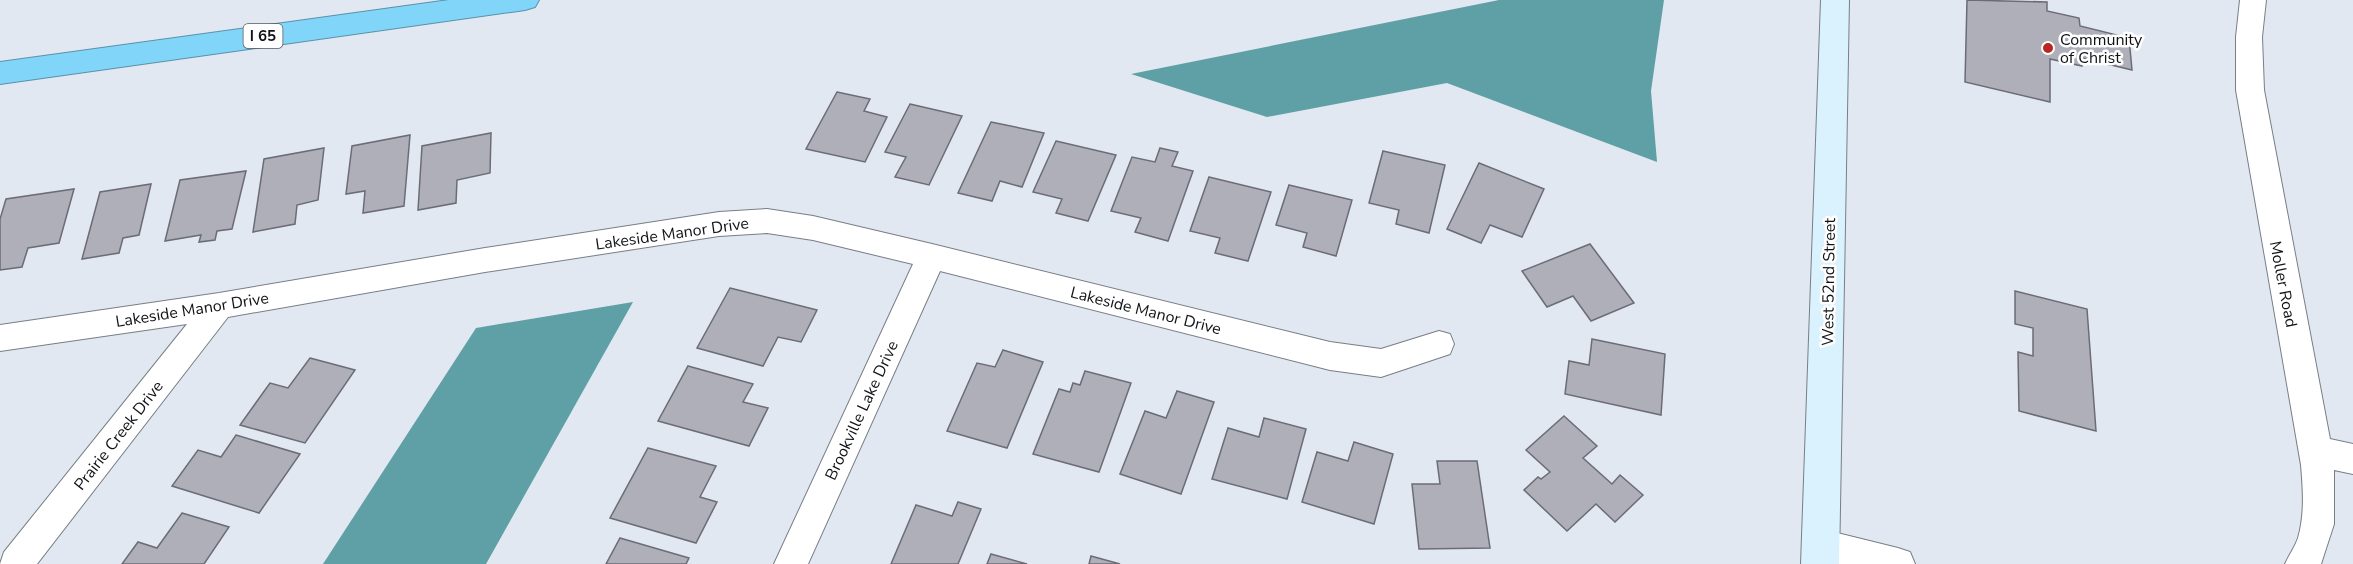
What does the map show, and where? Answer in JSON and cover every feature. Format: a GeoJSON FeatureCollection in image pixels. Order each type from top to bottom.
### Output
{"type":"FeatureCollection","features":[{"type":"Feature","properties":{"kind":"highway","name":"I 65"},"geometry":{"type":"LineString","coordinates":[[0,73],[525,0]]}},
{"type":"Feature","properties":{"kind":"street","name":"West 52nd Street"},"geometry":{"type":"LineString","coordinates":[[1821,555],[1835,0]]}},
{"type":"Feature","properties":{"kind":"street","name":"Moller Road"},"geometry":{"type":"LineString","coordinates":[[2253,0],[2249,37],[2250,90],[2316,451],[2320,490],[2316,533],[2312,547],[2302,564]]}},
{"type":"Feature","properties":{"kind":"street","name":"Lakeside Manor Drive"},"geometry":{"type":"LineString","coordinates":[[0,338],[219,306],[485,260],[738,221],[767,221],[794,224],[932,256],[1330,356],[1381,363],[1439,344]]}},
{"type":"Feature","properties":{"kind":"street","name":"Brookville Lake Drive"},"geometry":{"type":"LineString","coordinates":[[791,564],[932,256]]}},
{"type":"Feature","properties":{"kind":"street","name":"Prairie Creek Drive"},"geometry":{"type":"LineString","coordinates":[[16,564],[219,306]]}},
{"type":"Feature","properties":{"kind":"street"},"geometry":{"type":"LineString","coordinates":[[2316,451],[2353,459]]}},
{"type":"Feature","properties":{"kind":"street"},"geometry":{"type":"LineString","coordinates":[[1821,555],[1898,564]]}},
{"type":"Feature","properties":{"kind":"water"},"geometry":{"type":"Polygon","coordinates":[[[1499,0],[1664,0],[1651,91],[1657,162],[1447,83],[1267,117],[1131,74],[1499,0]]]}},
{"type":"Feature","properties":{"kind":"water"},"geometry":{"type":"Polygon","coordinates":[[[633,302],[486,564],[323,564],[476,328],[633,302]]]}},
{"type":"Feature","properties":{"kind":"building","name":"Community of Christ"},"geometry":{"type":"Polygon","coordinates":[[[1967,0],[2047,2],[2047,11],[2079,18],[2080,26],[2129,38],[2132,70],[2082,58],[2082,66],[2050,59],[2050,102],[1965,82],[1967,0]]]}},
{"type":"Feature","properties":{"kind":"building"},"geometry":{"type":"Polygon","coordinates":[[[837,92],[870,99],[864,111],[887,117],[865,162],[806,149],[837,92]]]}},
{"type":"Feature","properties":{"kind":"building"},"geometry":{"type":"Polygon","coordinates":[[[910,104],[962,116],[929,185],[895,177],[906,157],[885,152],[910,104]]]}},
{"type":"Feature","properties":{"kind":"building"},"geometry":{"type":"Polygon","coordinates":[[[991,122],[1044,133],[1022,187],[1000,181],[992,201],[958,193],[991,122]]]}},
{"type":"Feature","properties":{"kind":"building"},"geometry":{"type":"Polygon","coordinates":[[[491,133],[490,173],[457,180],[456,203],[418,210],[422,146],[491,133]]]}},
{"type":"Feature","properties":{"kind":"building"},"geometry":{"type":"Polygon","coordinates":[[[410,135],[404,206],[363,213],[365,191],[346,194],[352,146],[410,135]]]}},
{"type":"Feature","properties":{"kind":"building"},"geometry":{"type":"Polygon","coordinates":[[[1056,141],[1116,155],[1088,221],[1056,213],[1062,199],[1033,192],[1056,141]]]}},
{"type":"Feature","properties":{"kind":"building"},"geometry":{"type":"Polygon","coordinates":[[[324,148],[318,200],[297,205],[295,224],[253,232],[264,159],[324,148]]]}},
{"type":"Feature","properties":{"kind":"building"},"geometry":{"type":"Polygon","coordinates":[[[1160,148],[1178,152],[1172,166],[1193,171],[1168,241],[1135,232],[1141,218],[1111,211],[1132,157],[1155,162],[1160,148]]]}},
{"type":"Feature","properties":{"kind":"building"},"geometry":{"type":"Polygon","coordinates":[[[1383,151],[1445,165],[1429,233],[1396,224],[1399,210],[1369,203],[1383,151]]]}},
{"type":"Feature","properties":{"kind":"building"},"geometry":{"type":"Polygon","coordinates":[[[1479,163],[1544,189],[1522,237],[1490,225],[1481,243],[1447,229],[1479,163]]]}},
{"type":"Feature","properties":{"kind":"building"},"geometry":{"type":"Polygon","coordinates":[[[246,171],[232,229],[217,231],[215,240],[199,242],[201,235],[165,241],[180,180],[246,171]]]}},
{"type":"Feature","properties":{"kind":"building"},"geometry":{"type":"Polygon","coordinates":[[[1209,177],[1271,192],[1248,261],[1215,253],[1220,238],[1190,231],[1209,177]]]}},
{"type":"Feature","properties":{"kind":"building"},"geometry":{"type":"Polygon","coordinates":[[[151,184],[139,235],[123,238],[119,253],[82,259],[100,192],[151,184]]]}},
{"type":"Feature","properties":{"kind":"building"},"geometry":{"type":"Polygon","coordinates":[[[1289,185],[1352,200],[1336,256],[1303,247],[1307,233],[1276,225],[1289,185]]]}},
{"type":"Feature","properties":{"kind":"building"},"geometry":{"type":"Polygon","coordinates":[[[74,189],[59,243],[28,248],[22,267],[0,270],[0,219],[6,199],[74,189]]]}},
{"type":"Feature","properties":{"kind":"building"},"geometry":{"type":"Polygon","coordinates":[[[1590,244],[1634,303],[1591,321],[1573,296],[1547,307],[1522,271],[1590,244]]]}},
{"type":"Feature","properties":{"kind":"building"},"geometry":{"type":"Polygon","coordinates":[[[730,288],[817,310],[801,342],[778,337],[763,366],[697,348],[730,288]]]}},
{"type":"Feature","properties":{"kind":"building"},"geometry":{"type":"Polygon","coordinates":[[[2015,291],[2087,309],[2096,431],[2019,411],[2018,352],[2033,356],[2033,328],[2015,324],[2015,291]]]}},
{"type":"Feature","properties":{"kind":"building"},"geometry":{"type":"Polygon","coordinates":[[[1592,339],[1665,354],[1661,415],[1565,394],[1569,361],[1589,365],[1592,339]]]}},
{"type":"Feature","properties":{"kind":"building"},"geometry":{"type":"Polygon","coordinates":[[[1003,350],[1043,362],[1007,448],[947,431],[977,363],[995,367],[1003,350]]]}},
{"type":"Feature","properties":{"kind":"building"},"geometry":{"type":"Polygon","coordinates":[[[310,358],[355,370],[305,443],[240,425],[270,383],[288,388],[310,358]]]}},
{"type":"Feature","properties":{"kind":"building"},"geometry":{"type":"Polygon","coordinates":[[[688,366],[753,384],[743,402],[768,408],[749,446],[658,421],[688,366]]]}},
{"type":"Feature","properties":{"kind":"building"},"geometry":{"type":"Polygon","coordinates":[[[1085,371],[1131,383],[1099,472],[1033,454],[1059,389],[1070,392],[1073,383],[1080,385],[1085,371]]]}},
{"type":"Feature","properties":{"kind":"building"},"geometry":{"type":"Polygon","coordinates":[[[1177,391],[1214,402],[1181,494],[1120,474],[1145,411],[1166,418],[1177,391]]]}},
{"type":"Feature","properties":{"kind":"building"},"geometry":{"type":"Polygon","coordinates":[[[1564,416],[1597,446],[1583,458],[1612,484],[1620,475],[1643,495],[1615,522],[1596,504],[1567,531],[1524,490],[1538,477],[1541,479],[1550,472],[1526,450],[1564,416]]]}},
{"type":"Feature","properties":{"kind":"building"},"geometry":{"type":"Polygon","coordinates":[[[1264,418],[1306,429],[1287,499],[1212,479],[1228,428],[1259,437],[1264,418]]]}},
{"type":"Feature","properties":{"kind":"building"},"geometry":{"type":"Polygon","coordinates":[[[236,435],[300,454],[259,513],[172,486],[198,450],[221,457],[236,435]]]}},
{"type":"Feature","properties":{"kind":"building"},"geometry":{"type":"Polygon","coordinates":[[[1354,442],[1393,454],[1374,524],[1302,502],[1317,452],[1348,461],[1354,442]]]}},
{"type":"Feature","properties":{"kind":"building"},"geometry":{"type":"Polygon","coordinates":[[[648,448],[716,466],[700,497],[717,502],[696,543],[610,518],[648,448]]]}},
{"type":"Feature","properties":{"kind":"building"},"geometry":{"type":"Polygon","coordinates":[[[1437,461],[1477,461],[1490,548],[1419,549],[1412,484],[1440,484],[1437,461]]]}},
{"type":"Feature","properties":{"kind":"building"},"geometry":{"type":"Polygon","coordinates":[[[958,502],[981,509],[958,564],[891,564],[916,505],[952,516],[958,502]]]}},
{"type":"Feature","properties":{"kind":"building"},"geometry":{"type":"Polygon","coordinates":[[[182,513],[229,527],[204,564],[122,564],[138,542],[157,548],[182,513]]]}},
{"type":"Feature","properties":{"kind":"building"},"geometry":{"type":"Polygon","coordinates":[[[620,538],[689,558],[686,564],[606,564],[620,538]]]}},
{"type":"Feature","properties":{"kind":"building"},"geometry":{"type":"Polygon","coordinates":[[[991,554],[1027,564],[987,564],[991,554]]]}},
{"type":"Feature","properties":{"kind":"building"},"geometry":{"type":"Polygon","coordinates":[[[1091,556],[1120,564],[1089,564],[1091,556]]]}},
{"type":"Feature","properties":{"kind":"place","name":"Community of Christ"},"geometry":{"type":"Point","coordinates":[2048,48]}}]}
